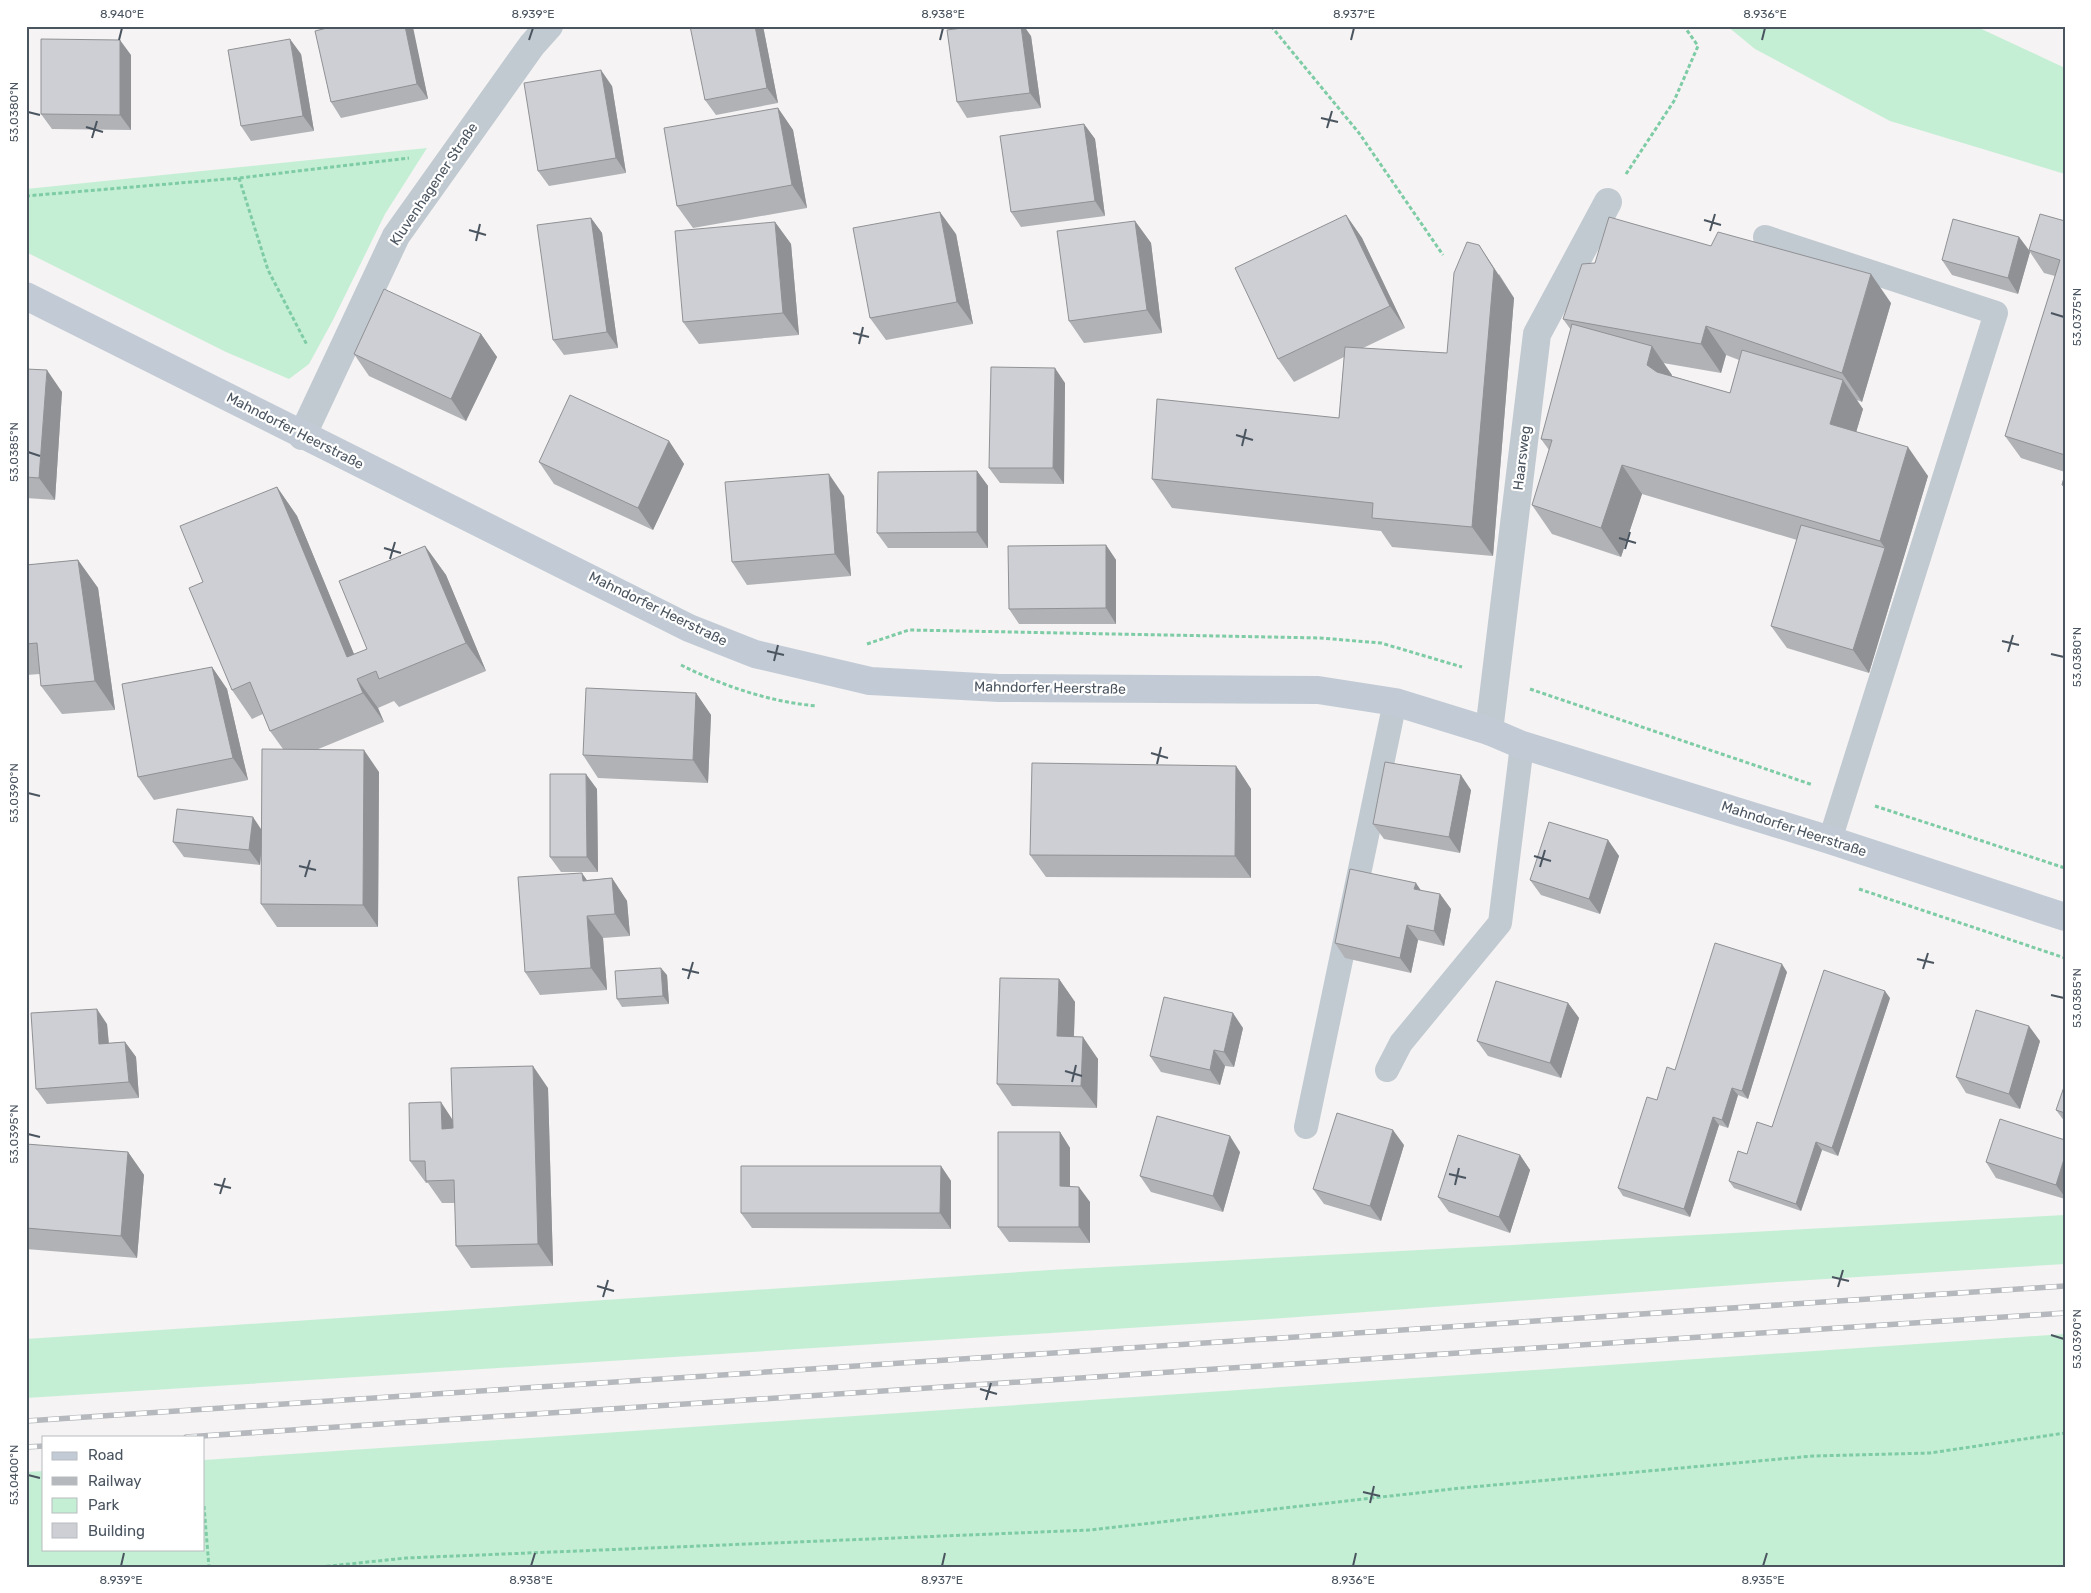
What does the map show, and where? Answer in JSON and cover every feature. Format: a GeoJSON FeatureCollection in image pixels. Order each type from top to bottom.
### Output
{"type":"FeatureCollection","features":[{"type":"Feature","properties":{"kind":"main road","name":"Mahndorfer Heerstraße"},"geometry":{"type":"LineString","coordinates":[[26,296],[302,436],[566,565],[689,628],[755,654],[870,681],[999,688],[1318,690],[1395,702],[1489,731],[1522,745],[1830,840],[2065,918]]}},
{"type":"Feature","properties":{"kind":"street","name":"Kluvenhagener Straße"},"geometry":{"type":"LineString","coordinates":[[302,436],[396,236],[532,45],[549,26]]}},
{"type":"Feature","properties":{"kind":"street","name":"Haarsweg"},"geometry":{"type":"LineString","coordinates":[[1489,731],[1537,334],[1608,202]]}},
{"type":"Feature","properties":{"kind":"lane"},"geometry":{"type":"LineString","coordinates":[[1765,237],[1996,314],[1830,840]]}},
{"type":"Feature","properties":{"kind":"lane"},"geometry":{"type":"LineString","coordinates":[[1306,1127],[1395,702]]}},
{"type":"Feature","properties":{"kind":"lane"},"geometry":{"type":"LineString","coordinates":[[1387,1070],[1401,1043],[1500,922],[1522,745]]}},
{"type":"Feature","properties":{"kind":"path"},"geometry":{"type":"LineString","coordinates":[[1271,26],[1359,133],[1443,255]]}},
{"type":"Feature","properties":{"kind":"path"},"geometry":{"type":"LineString","coordinates":[[1608,202],[1674,100],[1698,46],[1684,26]]}},
{"type":"Feature","properties":{"kind":"path"},"geometry":{"type":"LineString","coordinates":[[26,196],[239,178],[454,153]]}},
{"type":"Feature","properties":{"kind":"path"},"geometry":{"type":"LineString","coordinates":[[239,178],[268,270],[327,383]]}},
{"type":"Feature","properties":{"kind":"path"},"geometry":{"type":"LineString","coordinates":[[320,1567],[406,1558],[1090,1530],[1461,1488],[1813,1456],[1930,1453],[2065,1433]]}},
{"type":"Feature","properties":{"kind":"path"},"geometry":{"type":"LineString","coordinates":[[205,1518],[209,1567]]}},
{"type":"Feature","properties":{"kind":"green space"},"geometry":{"type":"Polygon","coordinates":[[[1727,26],[1975,26],[2065,68],[2065,174],[1890,121],[1755,49],[1727,26]]]}},
{"type":"Feature","properties":{"kind":"green space"},"geometry":{"type":"Polygon","coordinates":[[[427,148],[385,214],[333,320],[309,364],[289,379],[226,352],[26,252],[26,189],[427,148]]]}},
{"type":"Feature","properties":{"kind":"green space"},"geometry":{"type":"Polygon","coordinates":[[[2065,1215],[2065,1264],[1777,1282],[1270,1319],[26,1398],[26,1339],[1050,1270],[2065,1215]]]}},
{"type":"Feature","properties":{"kind":"green space"},"geometry":{"type":"Polygon","coordinates":[[[2065,1334],[2065,1567],[26,1567],[26,1472],[42,1471],[42,1550],[205,1550],[205,1460],[2065,1334]]]}},
{"type":"Feature","properties":{"kind":"building"},"geometry":{"type":"Polygon","coordinates":[[[335,26],[405,26],[417,84],[331,102],[315,31],[335,26]]]}},
{"type":"Feature","properties":{"kind":"building"},"geometry":{"type":"Polygon","coordinates":[[[690,26],[755,26],[767,88],[705,100],[690,26]]]}},
{"type":"Feature","properties":{"kind":"building"},"geometry":{"type":"Polygon","coordinates":[[[978,26],[1021,26],[1030,93],[957,102],[947,30],[978,26]]]}},
{"type":"Feature","properties":{"kind":"building"},"geometry":{"type":"Polygon","coordinates":[[[41,39],[120,40],[120,115],[41,114],[41,39]]]}},
{"type":"Feature","properties":{"kind":"building"},"geometry":{"type":"Polygon","coordinates":[[[290,39],[303,116],[241,126],[228,50],[290,39]]]}},
{"type":"Feature","properties":{"kind":"building"},"geometry":{"type":"Polygon","coordinates":[[[601,70],[616,158],[538,171],[524,83],[601,70]]]}},
{"type":"Feature","properties":{"kind":"building"},"geometry":{"type":"Polygon","coordinates":[[[778,108],[792,185],[677,206],[664,128],[778,108]]]}},
{"type":"Feature","properties":{"kind":"building"},"geometry":{"type":"Polygon","coordinates":[[[1084,124],[1095,201],[1011,212],[1000,136],[1084,124]]]}},
{"type":"Feature","properties":{"kind":"building"},"geometry":{"type":"Polygon","coordinates":[[[940,212],[957,302],[870,318],[853,228],[940,212]]]}},
{"type":"Feature","properties":{"kind":"building"},"geometry":{"type":"Polygon","coordinates":[[[2040,214],[2065,221],[2065,455],[2005,436],[2060,260],[2029,250],[2040,214]]]}},
{"type":"Feature","properties":{"kind":"building"},"geometry":{"type":"Polygon","coordinates":[[[1346,215],[1390,306],[1278,359],[1235,268],[1346,215]]]}},
{"type":"Feature","properties":{"kind":"building"},"geometry":{"type":"Polygon","coordinates":[[[1609,217],[1711,246],[1718,232],[1871,274],[1842,373],[1706,326],[1701,344],[1563,319],[1582,264],[1595,263],[1609,217]]]}},
{"type":"Feature","properties":{"kind":"building"},"geometry":{"type":"Polygon","coordinates":[[[591,218],[607,332],[553,340],[537,225],[591,218]]]}},
{"type":"Feature","properties":{"kind":"building"},"geometry":{"type":"Polygon","coordinates":[[[1953,219],[2019,237],[2008,278],[1942,260],[1953,219]]]}},
{"type":"Feature","properties":{"kind":"building"},"geometry":{"type":"Polygon","coordinates":[[[1135,221],[1147,310],[1069,321],[1057,231],[1135,221]]]}},
{"type":"Feature","properties":{"kind":"building"},"geometry":{"type":"Polygon","coordinates":[[[775,222],[783,313],[683,322],[675,231],[775,222]]]}},
{"type":"Feature","properties":{"kind":"building"},"geometry":{"type":"Polygon","coordinates":[[[1467,242],[1479,245],[1494,269],[1472,527],[1372,518],[1373,503],[1152,479],[1157,399],[1339,418],[1345,347],[1447,353],[1454,273],[1467,242]]]}},
{"type":"Feature","properties":{"kind":"building"},"geometry":{"type":"Polygon","coordinates":[[[384,289],[481,334],[451,399],[354,354],[384,289]]]}},
{"type":"Feature","properties":{"kind":"building"},"geometry":{"type":"Polygon","coordinates":[[[1572,324],[1652,346],[1647,365],[1657,372],[1730,393],[1742,350],[1843,380],[1830,424],[1908,447],[1880,541],[1622,465],[1601,528],[1532,505],[1552,440],[1541,439],[1572,324]]]}},
{"type":"Feature","properties":{"kind":"building"},"geometry":{"type":"Polygon","coordinates":[[[991,367],[1055,368],[1053,468],[989,468],[991,367]]]}},
{"type":"Feature","properties":{"kind":"building"},"geometry":{"type":"Polygon","coordinates":[[[26,369],[47,370],[39,478],[26,477],[26,369]]]}},
{"type":"Feature","properties":{"kind":"building"},"geometry":{"type":"Polygon","coordinates":[[[570,395],[669,441],[638,508],[539,462],[570,395]]]}},
{"type":"Feature","properties":{"kind":"building"},"geometry":{"type":"Polygon","coordinates":[[[977,471],[977,532],[877,533],[878,472],[977,471]]]}},
{"type":"Feature","properties":{"kind":"building"},"geometry":{"type":"Polygon","coordinates":[[[829,474],[835,554],[732,562],[725,482],[829,474]]]}},
{"type":"Feature","properties":{"kind":"building"},"geometry":{"type":"Polygon","coordinates":[[[2065,474],[2065,486],[2062,485],[2065,474]]]}},
{"type":"Feature","properties":{"kind":"building"},"geometry":{"type":"Polygon","coordinates":[[[277,487],[347,657],[367,649],[339,581],[425,546],[466,643],[379,679],[376,671],[357,679],[363,693],[270,731],[250,682],[232,690],[189,588],[203,582],[180,526],[277,487]]]}},
{"type":"Feature","properties":{"kind":"building"},"geometry":{"type":"Polygon","coordinates":[[[1801,525],[1885,548],[1853,650],[1771,626],[1801,525]]]}},
{"type":"Feature","properties":{"kind":"building"},"geometry":{"type":"Polygon","coordinates":[[[1106,545],[1106,608],[1009,609],[1008,546],[1106,545]]]}},
{"type":"Feature","properties":{"kind":"building"},"geometry":{"type":"Polygon","coordinates":[[[78,560],[95,681],[41,686],[37,643],[26,644],[26,565],[78,560]]]}},
{"type":"Feature","properties":{"kind":"building"},"geometry":{"type":"Polygon","coordinates":[[[212,667],[233,758],[138,777],[122,684],[212,667]]]}},
{"type":"Feature","properties":{"kind":"building"},"geometry":{"type":"Polygon","coordinates":[[[586,688],[696,693],[693,760],[583,755],[586,688]]]}},
{"type":"Feature","properties":{"kind":"building"},"geometry":{"type":"Polygon","coordinates":[[[262,749],[364,750],[363,905],[261,904],[262,749]]]}},
{"type":"Feature","properties":{"kind":"building"},"geometry":{"type":"Polygon","coordinates":[[[1385,762],[1461,775],[1449,837],[1373,824],[1385,762]]]}},
{"type":"Feature","properties":{"kind":"building"},"geometry":{"type":"Polygon","coordinates":[[[1032,763],[1236,766],[1235,856],[1030,855],[1032,763]]]}},
{"type":"Feature","properties":{"kind":"building"},"geometry":{"type":"Polygon","coordinates":[[[550,774],[586,774],[587,857],[550,857],[550,774]]]}},
{"type":"Feature","properties":{"kind":"building"},"geometry":{"type":"Polygon","coordinates":[[[177,809],[253,817],[249,850],[173,842],[177,809]]]}},
{"type":"Feature","properties":{"kind":"building"},"geometry":{"type":"Polygon","coordinates":[[[1549,822],[1608,840],[1589,899],[1530,880],[1549,822]]]}},
{"type":"Feature","properties":{"kind":"building"},"geometry":{"type":"Polygon","coordinates":[[[1350,869],[1416,883],[1414,889],[1440,894],[1434,931],[1407,925],[1400,958],[1335,943],[1350,869]]]}},
{"type":"Feature","properties":{"kind":"building"},"geometry":{"type":"Polygon","coordinates":[[[582,873],[583,881],[612,878],[615,914],[587,916],[591,968],[525,972],[518,877],[582,873]]]}},
{"type":"Feature","properties":{"kind":"building"},"geometry":{"type":"Polygon","coordinates":[[[1715,943],[1782,964],[1742,1091],[1732,1088],[1722,1120],[1713,1117],[1684,1209],[1618,1188],[1647,1097],[1657,1100],[1667,1067],[1675,1070],[1715,943]]]}},
{"type":"Feature","properties":{"kind":"building"},"geometry":{"type":"Polygon","coordinates":[[[661,968],[663,996],[617,999],[615,971],[661,968]]]}},
{"type":"Feature","properties":{"kind":"building"},"geometry":{"type":"Polygon","coordinates":[[[1824,970],[1885,991],[1832,1148],[1816,1142],[1796,1204],[1729,1181],[1738,1151],[1747,1154],[1757,1122],[1772,1127],[1824,970]]]}},
{"type":"Feature","properties":{"kind":"building"},"geometry":{"type":"Polygon","coordinates":[[[1000,978],[1059,979],[1057,1036],[1083,1037],[1081,1086],[997,1084],[1000,978]]]}},
{"type":"Feature","properties":{"kind":"building"},"geometry":{"type":"Polygon","coordinates":[[[1496,981],[1568,1003],[1550,1063],[1477,1041],[1496,981]]]}},
{"type":"Feature","properties":{"kind":"building"},"geometry":{"type":"Polygon","coordinates":[[[1164,997],[1233,1013],[1224,1052],[1214,1050],[1210,1070],[1150,1056],[1164,997]]]}},
{"type":"Feature","properties":{"kind":"building"},"geometry":{"type":"Polygon","coordinates":[[[97,1009],[99,1044],[125,1042],[129,1082],[36,1089],[31,1013],[97,1009]]]}},
{"type":"Feature","properties":{"kind":"building"},"geometry":{"type":"Polygon","coordinates":[[[1976,1010],[2029,1026],[2009,1094],[1956,1077],[1976,1010]]]}},
{"type":"Feature","properties":{"kind":"building"},"geometry":{"type":"Polygon","coordinates":[[[533,1066],[538,1244],[456,1246],[454,1180],[426,1181],[425,1161],[410,1161],[409,1103],[441,1102],[442,1129],[453,1128],[451,1068],[533,1066]]]}},
{"type":"Feature","properties":{"kind":"building"},"geometry":{"type":"Polygon","coordinates":[[[2065,1084],[2065,1113],[2056,1110],[2065,1084]]]}},
{"type":"Feature","properties":{"kind":"building"},"geometry":{"type":"Polygon","coordinates":[[[1337,1113],[1393,1130],[1370,1206],[1313,1189],[1337,1113]]]}},
{"type":"Feature","properties":{"kind":"building"},"geometry":{"type":"Polygon","coordinates":[[[1157,1116],[1230,1136],[1213,1196],[1140,1176],[1157,1116]]]}},
{"type":"Feature","properties":{"kind":"building"},"geometry":{"type":"Polygon","coordinates":[[[2000,1119],[2065,1140],[2065,1156],[2056,1185],[1986,1162],[2000,1119]]]}},
{"type":"Feature","properties":{"kind":"building"},"geometry":{"type":"Polygon","coordinates":[[[998,1132],[1060,1132],[1060,1186],[1079,1187],[1079,1227],[998,1227],[998,1132]]]}},
{"type":"Feature","properties":{"kind":"building"},"geometry":{"type":"Polygon","coordinates":[[[1458,1135],[1520,1155],[1499,1217],[1438,1197],[1458,1135]]]}},
{"type":"Feature","properties":{"kind":"building"},"geometry":{"type":"Polygon","coordinates":[[[26,1144],[128,1152],[121,1236],[26,1228],[26,1144]]]}},
{"type":"Feature","properties":{"kind":"building"},"geometry":{"type":"Polygon","coordinates":[[[741,1166],[941,1166],[940,1213],[741,1213],[741,1166]]]}},
{"type":"Feature","properties":{"kind":"railway"},"geometry":{"type":"LineString","coordinates":[[26,1421],[2065,1286]]}},
{"type":"Feature","properties":{"kind":"railway"},"geometry":{"type":"LineString","coordinates":[[201,1436],[2065,1313]]}},
{"type":"Feature","properties":{"kind":"railway"},"geometry":{"type":"LineString","coordinates":[[26,1447],[42,1446]]}}]}
